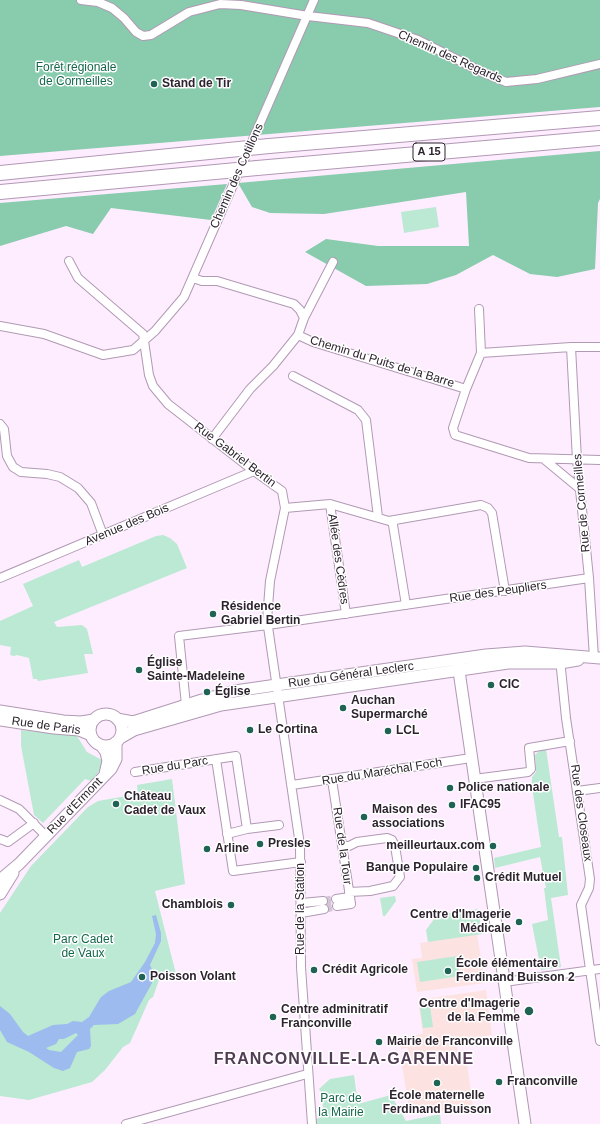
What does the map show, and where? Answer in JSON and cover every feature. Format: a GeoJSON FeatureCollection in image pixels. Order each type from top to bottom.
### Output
{"type":"FeatureCollection","features":[{"type":"Feature","properties":{"kind":"highway","name":"A 15"},"geometry":{"type":"LineString","coordinates":[[0,173],[269,146],[600,118]]}},
{"type":"Feature","properties":{"kind":"highway","name":"A 15"},"geometry":{"type":"LineString","coordinates":[[0,192],[600,138]]}},
{"type":"Feature","properties":{"kind":"main road","name":"Rue du Général Leclerc"},"geometry":{"type":"LineString","coordinates":[[118,740],[134,730],[201,710],[278,691],[458,665],[594,658]]}},
{"type":"Feature","properties":{"kind":"main road"},"geometry":{"type":"LineString","coordinates":[[458,665],[525,1124]]}},
{"type":"Feature","properties":{"kind":"main road","name":"Rue du Général Leclerc"},"geometry":{"type":"LineString","coordinates":[[117,719],[133,722],[186,704],[235,691],[278,691]]}},
{"type":"Feature","properties":{"kind":"main road","name":"Rue de Paris"},"geometry":{"type":"LineString","coordinates":[[0,710],[63,721],[81,722],[94,720]]}},
{"type":"Feature","properties":{"kind":"main road"},"geometry":{"type":"LineString","coordinates":[[101,745],[109,746],[118,740],[122,728],[117,719],[104,715],[94,720],[91,726],[91,736],[106,752],[108,765],[103,777]]}},
{"type":"Feature","properties":{"kind":"main road","name":"Rue de Paris"},"geometry":{"type":"LineString","coordinates":[[0,720],[79,730],[91,736]]}},
{"type":"Feature","properties":{"kind":"main road","name":"Rue d'Ermont"},"geometry":{"type":"LineString","coordinates":[[0,880],[46,836],[114,764],[118,740]]}},
{"type":"Feature","properties":{"kind":"main road","name":"Rue d'Ermont"},"geometry":{"type":"LineString","coordinates":[[0,894],[18,864]]}},
{"type":"Feature","properties":{"kind":"street","name":"Chemin des Regards"},"geometry":{"type":"LineString","coordinates":[[81,0],[98,2],[112,8],[124,18],[136,32],[143,36],[151,34],[189,12],[220,4],[241,5],[308,16],[368,23],[418,40],[482,72],[506,82],[537,79],[600,64]]}},
{"type":"Feature","properties":{"kind":"street","name":"Chemin des Cotillons"},"geometry":{"type":"LineString","coordinates":[[0,326],[44,334],[102,355],[133,350],[155,331],[184,297],[314,0]]}},
{"type":"Feature","properties":{"kind":"street","name":"Rue Gabriel Bertin"},"geometry":{"type":"LineString","coordinates":[[69,261],[78,278],[138,328],[143,334],[149,375],[153,386],[168,404],[254,471],[277,485],[282,491],[285,508],[270,582],[268,625],[278,691]]}},
{"type":"Feature","properties":{"kind":"street"},"geometry":{"type":"LineString","coordinates":[[212,439],[250,389],[273,366],[298,335],[304,318],[333,262]]}},
{"type":"Feature","properties":{"kind":"street"},"geometry":{"type":"LineString","coordinates":[[193,278],[202,281],[216,281],[294,304],[300,310],[304,318]]}},
{"type":"Feature","properties":{"kind":"street"},"geometry":{"type":"LineString","coordinates":[[479,309],[482,353],[571,347],[600,347]]}},
{"type":"Feature","properties":{"kind":"street","name":"Chemin du Puits de la Barre"},"geometry":{"type":"LineString","coordinates":[[298,335],[313,342],[466,388]]}},
{"type":"Feature","properties":{"kind":"street","name":"Rue de Cormeilles"},"geometry":{"type":"LineString","coordinates":[[571,347],[577,460],[589,578],[594,658]]}},
{"type":"Feature","properties":{"kind":"street","name":"Chemin du Puits de la Barre"},"geometry":{"type":"LineString","coordinates":[[482,353],[466,388],[453,428],[455,436],[529,458],[545,460],[600,460]]}},
{"type":"Feature","properties":{"kind":"street"},"geometry":{"type":"LineString","coordinates":[[293,376],[358,410],[366,420],[378,517]]}},
{"type":"Feature","properties":{"kind":"street"},"geometry":{"type":"LineString","coordinates":[[0,424],[4,429],[7,456],[13,467],[21,472],[47,474],[60,477],[78,488],[91,504],[103,535]]}},
{"type":"Feature","properties":{"kind":"street"},"geometry":{"type":"LineString","coordinates":[[545,460],[580,489]]}},
{"type":"Feature","properties":{"kind":"street","name":"Avenue des Bois"},"geometry":{"type":"LineString","coordinates":[[0,578],[254,471]]}},
{"type":"Feature","properties":{"kind":"street"},"geometry":{"type":"LineString","coordinates":[[285,508],[330,504],[389,521],[481,505],[488,508],[492,513],[505,590]]}},
{"type":"Feature","properties":{"kind":"street","name":"Allée des Cèdres"},"geometry":{"type":"LineString","coordinates":[[330,504],[346,614]]}},
{"type":"Feature","properties":{"kind":"street"},"geometry":{"type":"LineString","coordinates":[[394,520],[393,525],[406,605]]}},
{"type":"Feature","properties":{"kind":"street","name":"Rue des Peupliers"},"geometry":{"type":"LineString","coordinates":[[186,704],[179,636],[346,614],[589,578]]}},
{"type":"Feature","properties":{"kind":"street","name":"Rue des Closeaux"},"geometry":{"type":"LineString","coordinates":[[560,659],[590,879],[589,888],[581,905],[600,1041]]}},
{"type":"Feature","properties":{"kind":"street","name":"Rue de la Station"},"geometry":{"type":"LineString","coordinates":[[278,691],[292,785],[301,862],[301,967],[307,1074],[312,1124]]}},
{"type":"Feature","properties":{"kind":"street"},"geometry":{"type":"LineString","coordinates":[[474,779],[528,772],[531,769],[529,748],[570,741]]}},
{"type":"Feature","properties":{"kind":"street","name":"Rue du Parc"},"geometry":{"type":"LineString","coordinates":[[135,772],[236,756],[247,829]]}},
{"type":"Feature","properties":{"kind":"street","name":"Rue du Maréchal Foch"},"geometry":{"type":"LineString","coordinates":[[292,785],[472,758]]}},
{"type":"Feature","properties":{"kind":"street","name":"Rue du Parc"},"geometry":{"type":"LineString","coordinates":[[216,760],[233,871],[301,862]]}},
{"type":"Feature","properties":{"kind":"street","name":"Rue de la Tour"},"geometry":{"type":"LineString","coordinates":[[332,780],[349,895],[337,903]]}},
{"type":"Feature","properties":{"kind":"street"},"geometry":{"type":"LineString","coordinates":[[577,791],[600,788]]}},
{"type":"Feature","properties":{"kind":"street"},"geometry":{"type":"LineString","coordinates":[[0,800],[19,809],[46,836]]}},
{"type":"Feature","properties":{"kind":"street"},"geometry":{"type":"LineString","coordinates":[[0,839],[8,842],[34,823]]}},
{"type":"Feature","properties":{"kind":"street"},"geometry":{"type":"LineString","coordinates":[[227,834],[247,829],[279,825]]}},
{"type":"Feature","properties":{"kind":"street"},"geometry":{"type":"LineString","coordinates":[[342,846],[349,846],[357,842],[387,838],[392,840],[395,846],[400,877],[398,883],[393,886],[349,895]]}},
{"type":"Feature","properties":{"kind":"street"},"geometry":{"type":"LineString","coordinates":[[301,913],[324,905],[302,903]]}},
{"type":"Feature","properties":{"kind":"street"},"geometry":{"type":"LineString","coordinates":[[504,982],[600,969]]}},
{"type":"Feature","properties":{"kind":"street"},"geometry":{"type":"LineString","coordinates":[[126,1124],[307,1074]]}},
{"type":"Feature","properties":{"kind":"shaded area","name":"École élémentaire Ferdinand Buisson 2"},"geometry":{"type":"Polygon","coordinates":[[[477,934],[485,983],[417,992],[412,959],[422,958],[420,943],[477,934]]]}},
{"type":"Feature","properties":{"kind":"shaded area"},"geometry":{"type":"Polygon","coordinates":[[[486,990],[492,1035],[456,1041],[458,1051],[465,1050],[473,1107],[420,1114],[412,1112],[409,1108],[401,1059],[410,1058],[408,1048],[401,1049],[400,1037],[423,1034],[418,1000],[486,990]]]}},
{"type":"Feature","properties":{"kind":"green space","name":"Forêt régionale de Cormeilles"},"geometry":{"type":"Polygon","coordinates":[[[0,0],[600,0],[600,107],[0,156],[0,0]]]}},
{"type":"Feature","properties":{"kind":"green space"},"geometry":{"type":"Polygon","coordinates":[[[600,151],[600,199],[598,203],[595,269],[557,277],[530,274],[493,255],[456,275],[427,284],[366,286],[305,252],[326,239],[378,246],[469,246],[466,192],[324,214],[270,213],[252,207],[238,183],[600,151]]]}},
{"type":"Feature","properties":{"kind":"green space"},"geometry":{"type":"Polygon","coordinates":[[[227,184],[211,220],[111,208],[93,234],[66,226],[0,246],[0,203],[227,184]]]}},
{"type":"Feature","properties":{"kind":"green space"},"geometry":{"type":"Polygon","coordinates":[[[436,207],[439,227],[404,233],[401,212],[436,207]]]}},
{"type":"Feature","properties":{"kind":"green space"},"geometry":{"type":"Polygon","coordinates":[[[163,535],[170,538],[177,544],[187,568],[54,622],[57,627],[82,625],[87,629],[93,654],[84,654],[88,673],[38,681],[37,679],[33,679],[29,658],[10,655],[11,647],[0,645],[0,621],[33,606],[23,584],[79,560],[82,567],[156,536],[163,535]]]}},
{"type":"Feature","properties":{"kind":"green space"},"geometry":{"type":"Polygon","coordinates":[[[21,730],[77,736],[87,752],[102,760],[100,770],[91,781],[85,779],[43,823],[34,815],[21,746],[21,730]]]}},
{"type":"Feature","properties":{"kind":"green space"},"geometry":{"type":"Polygon","coordinates":[[[546,749],[559,837],[562,837],[568,895],[551,898],[561,967],[541,970],[532,924],[548,920],[544,888],[546,888],[540,857],[495,868],[494,858],[541,847],[532,787],[532,777],[536,772],[535,755],[539,751],[546,749]]]}},
{"type":"Feature","properties":{"kind":"green space","name":"Parc Cadet de Vaux"},"geometry":{"type":"Polygon","coordinates":[[[172,779],[185,884],[155,891],[176,974],[164,976],[159,980],[153,997],[149,1000],[130,1043],[123,1047],[105,1070],[92,1082],[29,1100],[0,1096],[0,913],[31,866],[88,807],[98,801],[138,794],[137,785],[172,779]]]}},
{"type":"Feature","properties":{"kind":"green space"},"geometry":{"type":"Polygon","coordinates":[[[395,896],[396,901],[385,916],[383,916],[380,898],[395,896]]]}},
{"type":"Feature","properties":{"kind":"green space"},"geometry":{"type":"Polygon","coordinates":[[[478,909],[482,934],[428,942],[426,930],[437,915],[478,909]]]}},
{"type":"Feature","properties":{"kind":"green space"},"geometry":{"type":"Polygon","coordinates":[[[457,956],[460,976],[420,982],[417,962],[457,956]]]}},
{"type":"Feature","properties":{"kind":"green space"},"geometry":{"type":"Polygon","coordinates":[[[430,1006],[433,1027],[423,1028],[420,1008],[430,1006]]]}},
{"type":"Feature","properties":{"kind":"green space","name":"Parc de la Mairie"},"geometry":{"type":"Polygon","coordinates":[[[354,1075],[358,1104],[391,1095],[406,1121],[440,1114],[441,1124],[315,1124],[315,1120],[320,1117],[323,1111],[322,1093],[319,1089],[330,1079],[354,1075]]]}},
{"type":"Feature","properties":{"kind":"water"},"geometry":{"type":"Polygon","coordinates":[[[156,915],[161,933],[161,941],[150,965],[153,972],[152,983],[135,1014],[118,1024],[94,1025],[90,1029],[91,1046],[89,1049],[77,1052],[70,1068],[63,1071],[54,1068],[29,1052],[7,1042],[0,1030],[0,1006],[10,1014],[23,1032],[28,1036],[53,1025],[67,1024],[73,1021],[82,1022],[89,1017],[101,997],[109,991],[131,982],[145,962],[155,943],[156,934],[152,916],[156,915]],[[76,1033],[64,1039],[59,1039],[56,1044],[46,1048],[61,1052],[78,1035],[76,1033]]]}},
{"type":"Feature","properties":{"kind":"tunnel"},"geometry":{"type":"LineString","coordinates":[[323,901],[336,899]]}},
{"type":"Feature","properties":{"kind":"tunnel"},"geometry":{"type":"LineString","coordinates":[[324,909],[337,906]]}},
{"type":"Feature","properties":{"kind":"place","name":"Stand de Tir"},"geometry":{"type":"Point","coordinates":[154,84]}},
{"type":"Feature","properties":{"kind":"place","name":"Résidence Gabriel Bertin"},"geometry":{"type":"Point","coordinates":[213,614]}},
{"type":"Feature","properties":{"kind":"place","name":"Église Sainte-Madeleine"},"geometry":{"type":"Point","coordinates":[139,670]}},
{"type":"Feature","properties":{"kind":"place","name":"CIC"},"geometry":{"type":"Point","coordinates":[491,685]}},
{"type":"Feature","properties":{"kind":"place","name":"Église"},"geometry":{"type":"Point","coordinates":[207,692]}},
{"type":"Feature","properties":{"kind":"place","name":"Auchan Supermarché"},"geometry":{"type":"Point","coordinates":[343,708]}},
{"type":"Feature","properties":{"kind":"place","name":"Le Cortina"},"geometry":{"type":"Point","coordinates":[250,730]}},
{"type":"Feature","properties":{"kind":"place","name":"LCL"},"geometry":{"type":"Point","coordinates":[388,731]}},
{"type":"Feature","properties":{"kind":"place","name":"Police nationale"},"geometry":{"type":"Point","coordinates":[450,788]}},
{"type":"Feature","properties":{"kind":"place","name":"Château Cadet de Vaux"},"geometry":{"type":"Point","coordinates":[116,804]}},
{"type":"Feature","properties":{"kind":"place","name":"IFAC95"},"geometry":{"type":"Point","coordinates":[452,805]}},
{"type":"Feature","properties":{"kind":"place","name":"Maison des associations"},"geometry":{"type":"Point","coordinates":[364,817]}},
{"type":"Feature","properties":{"kind":"place","name":"Presles"},"geometry":{"type":"Point","coordinates":[260,844]}},
{"type":"Feature","properties":{"kind":"place","name":"meilleurtaux.com"},"geometry":{"type":"Point","coordinates":[493,846]}},
{"type":"Feature","properties":{"kind":"place","name":"Arline"},"geometry":{"type":"Point","coordinates":[207,849]}},
{"type":"Feature","properties":{"kind":"place","name":"Banque Populaire"},"geometry":{"type":"Point","coordinates":[476,868]}},
{"type":"Feature","properties":{"kind":"place","name":"Crédit Mutuel"},"geometry":{"type":"Point","coordinates":[477,878]}},
{"type":"Feature","properties":{"kind":"place","name":"Chamblois"},"geometry":{"type":"Point","coordinates":[231,905]}},
{"type":"Feature","properties":{"kind":"place","name":"Centre d'Imagerie Médicale"},"geometry":{"type":"Point","coordinates":[519,922]}},
{"type":"Feature","properties":{"kind":"place","name":"Crédit Agricole"},"geometry":{"type":"Point","coordinates":[314,970]}},
{"type":"Feature","properties":{"kind":"place","name":"École élémentaire Ferdinand Buisson 2"},"geometry":{"type":"Point","coordinates":[448,971]}},
{"type":"Feature","properties":{"kind":"place","name":"Poisson Volant"},"geometry":{"type":"Point","coordinates":[142,977]}},
{"type":"Feature","properties":{"kind":"place","name":"Centre d'Imagerie de la Femme"},"geometry":{"type":"Point","coordinates":[529,1011]}},
{"type":"Feature","properties":{"kind":"place","name":"Centre adminitratif Franconville"},"geometry":{"type":"Point","coordinates":[273,1017]}},
{"type":"Feature","properties":{"kind":"place","name":"Mairie de Franconville"},"geometry":{"type":"Point","coordinates":[379,1042]}},
{"type":"Feature","properties":{"kind":"place","name":"Franconville"},"geometry":{"type":"Point","coordinates":[499,1082]}},
{"type":"Feature","properties":{"kind":"place","name":"École maternelle Ferdinand Buisson"},"geometry":{"type":"Point","coordinates":[437,1083]}},
{"type":"Feature","properties":{"kind":"district","name":"FRANCONVILLE-LA-GARENNE"},"geometry":{"type":"Point","coordinates":[344,1060]}}]}
